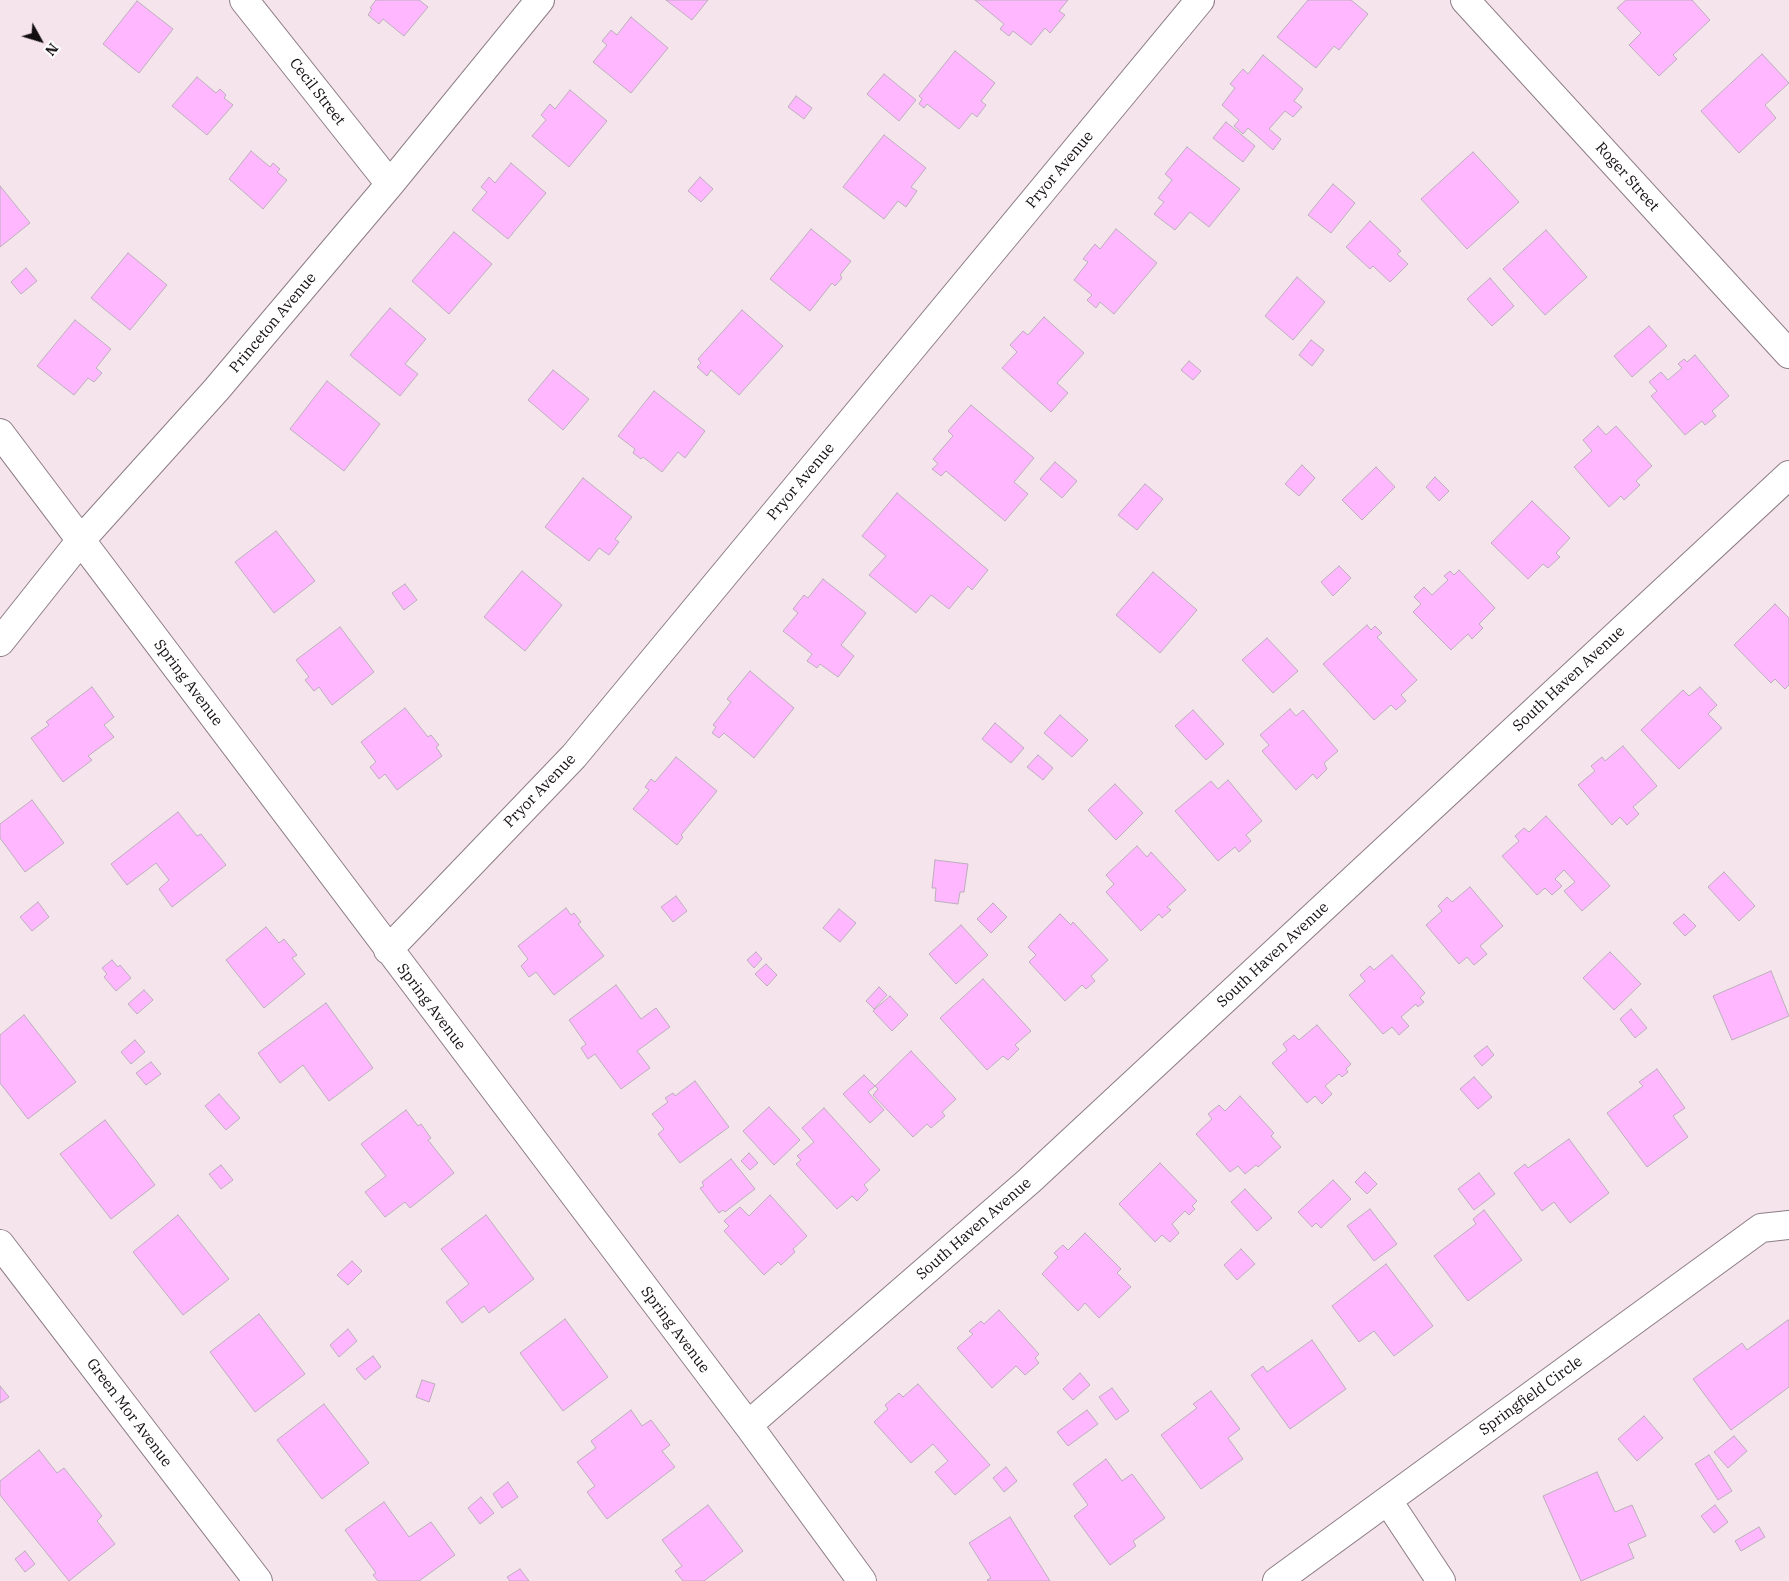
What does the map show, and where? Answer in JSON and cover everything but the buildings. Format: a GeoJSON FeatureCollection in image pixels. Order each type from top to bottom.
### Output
{"type":"FeatureCollection","features":[{"type":"Feature","properties":{"kind":"street","name":"Cecil Street"},"geometry":{"type":"LineString","coordinates":[[244,0],[390,184]]}},
{"type":"Feature","properties":{"kind":"street","name":"Princeton Avenue"},"geometry":{"type":"LineString","coordinates":[[0,642],[81,540],[216,390],[390,184],[540,0]]}},
{"type":"Feature","properties":{"kind":"street","name":"Pryor Avenue"},"geometry":{"type":"LineString","coordinates":[[388,950],[574,756],[1200,0]]}},
{"type":"Feature","properties":{"kind":"street","name":"Roger Street"},"geometry":{"type":"LineString","coordinates":[[1465,0],[1789,354]]}},
{"type":"Feature","properties":{"kind":"street","name":"Spring Avenue"},"geometry":{"type":"LineString","coordinates":[[0,434],[748,1425],[862,1581]]}},
{"type":"Feature","properties":{"kind":"street","name":"South Haven Avenue"},"geometry":{"type":"LineString","coordinates":[[748,1425],[1029,1181],[1789,475]]}},
{"type":"Feature","properties":{"kind":"street","name":"Springfield Circle"},"geometry":{"type":"LineString","coordinates":[[1277,1581],[1761,1228],[1789,1225]]}},
{"type":"Feature","properties":{"kind":"street","name":"Green Mor Avenue"},"geometry":{"type":"LineString","coordinates":[[0,1244],[258,1581]]}},
{"type":"Feature","properties":{"kind":"street"},"geometry":{"type":"LineString","coordinates":[[1388,1501],[1441,1581]]}}]}
